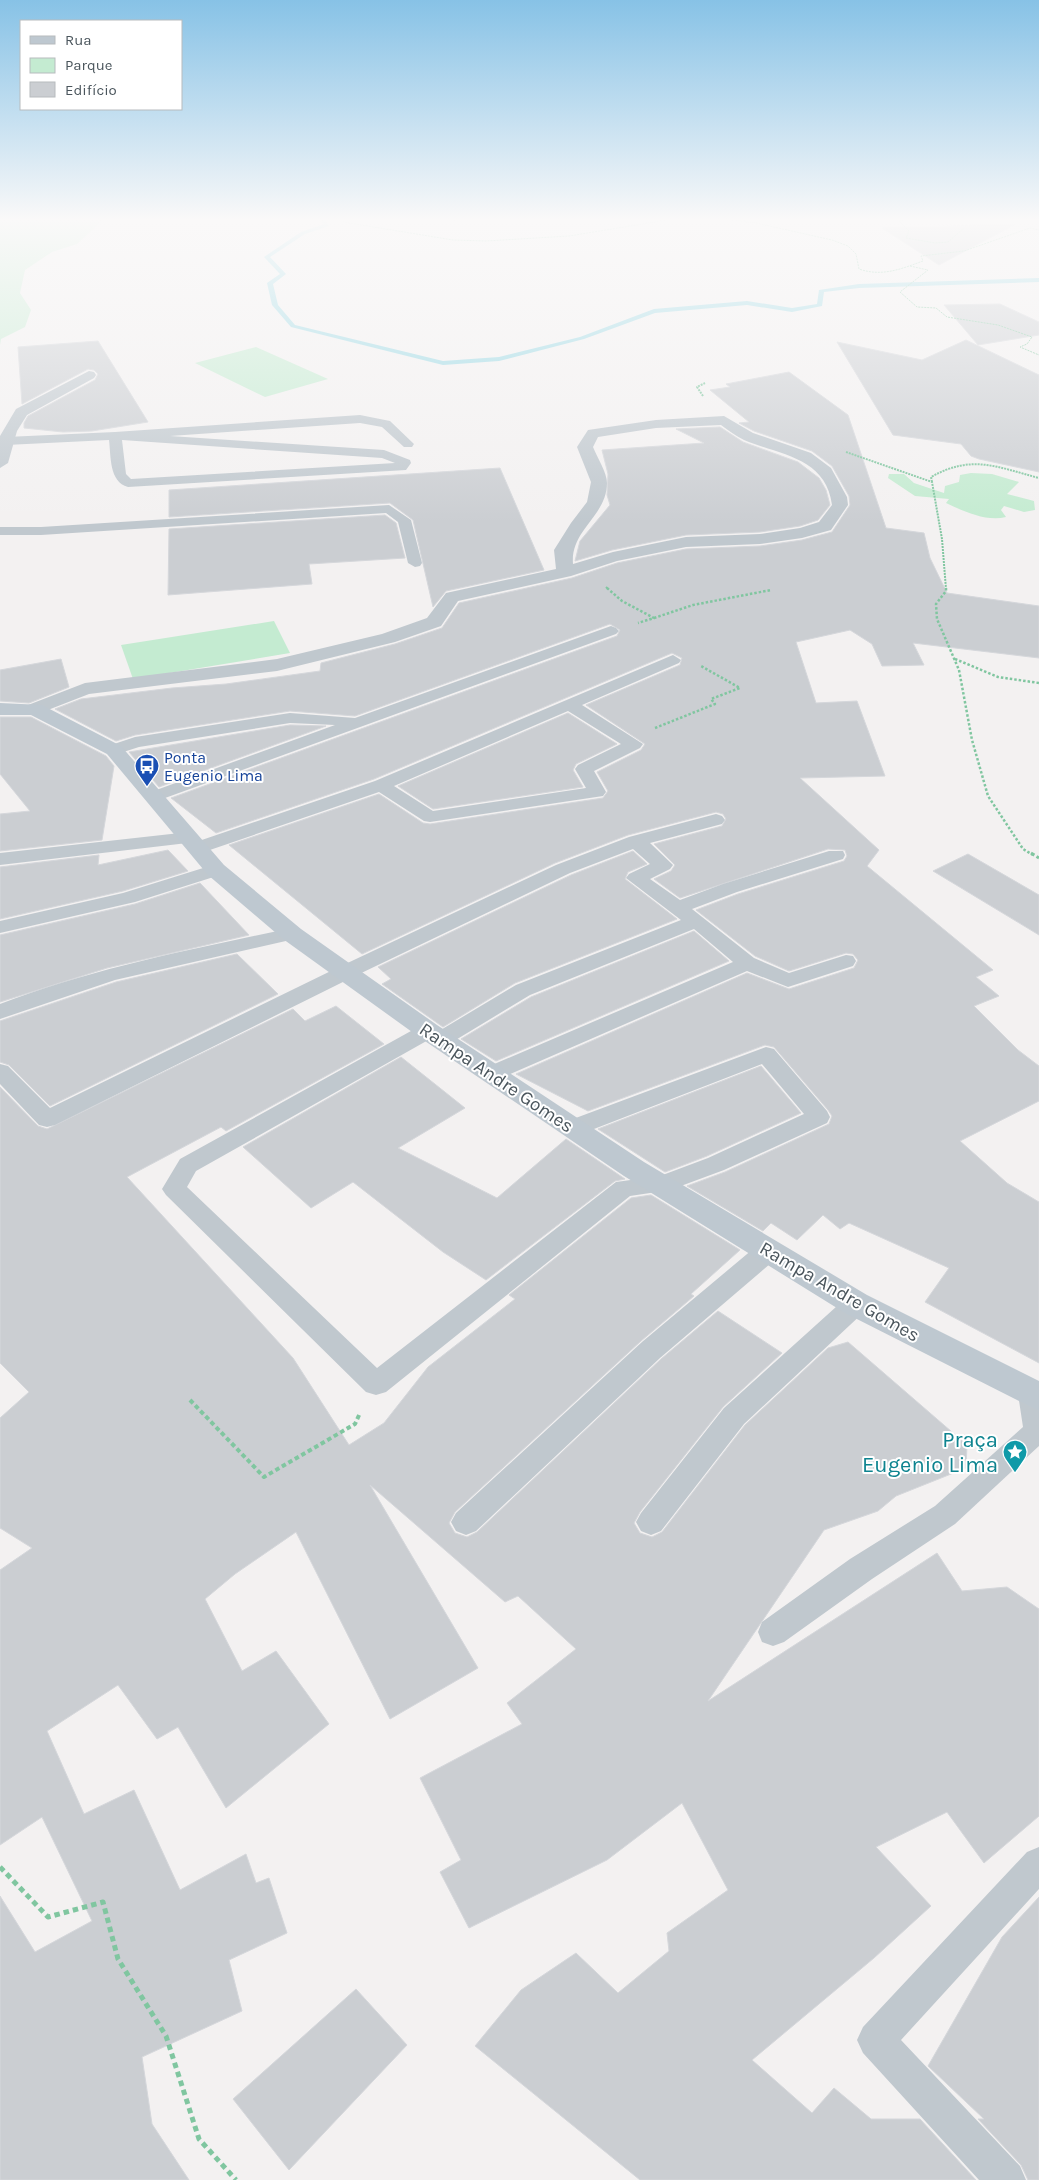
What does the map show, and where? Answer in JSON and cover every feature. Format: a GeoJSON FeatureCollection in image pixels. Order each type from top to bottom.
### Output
{"type":"FeatureCollection","features":[{"type":"Feature","properties":{"kind":"street"},"geometry":{"type":"LineString","coordinates":[[0,463],[9,431],[21,412],[89,375]]}},
{"type":"Feature","properties":{"kind":"street"},"geometry":{"type":"LineString","coordinates":[[36,709],[85,689],[277,665],[388,638],[434,622],[452,597],[565,572],[613,557],[686,542],[760,539],[802,533],[825,526],[840,505],[839,497],[825,471],[806,456],[748,436],[724,420],[656,424],[593,433],[585,447],[599,482],[596,503],[579,523],[563,550],[565,572]]}},
{"type":"Feature","properties":{"kind":"street","name":"Rampa Andre Gomes"},"geometry":{"type":"LineString","coordinates":[[0,709],[36,709],[114,750],[216,870],[292,934],[435,1035],[634,1169],[662,1184],[856,1304],[1035,1396]]}},
{"type":"Feature","properties":{"kind":"lane"},"geometry":{"type":"LineString","coordinates":[[6,441],[115,436],[360,419],[386,424],[408,444]]}},
{"type":"Feature","properties":{"kind":"lane"},"geometry":{"type":"LineString","coordinates":[[115,436],[384,454],[405,463],[401,467],[128,483],[120,475],[115,436]]}},
{"type":"Feature","properties":{"kind":"lane"},"geometry":{"type":"LineString","coordinates":[[0,531],[389,509],[404,520],[416,563]]}},
{"type":"Feature","properties":{"kind":"lane"},"geometry":{"type":"LineString","coordinates":[[154,797],[611,631]]}},
{"type":"Feature","properties":{"kind":"lane"},"geometry":{"type":"LineString","coordinates":[[0,859],[193,843],[381,785],[672,660]]}},
{"type":"Feature","properties":{"kind":"lane"},"geometry":{"type":"LineString","coordinates":[[381,785],[430,817],[597,792],[584,769],[634,744],[569,704]]}},
{"type":"Feature","properties":{"kind":"lane"},"geometry":{"type":"LineString","coordinates":[[114,750],[135,742],[290,718],[360,722]]}},
{"type":"Feature","properties":{"kind":"lane"},"geometry":{"type":"LineString","coordinates":[[0,1071],[47,1119],[346,972],[563,870],[636,841],[716,820]]}},
{"type":"Feature","properties":{"kind":"lane"},"geometry":{"type":"LineString","coordinates":[[636,841],[663,864],[636,878],[696,921],[748,963],[788,980],[846,961]]}},
{"type":"Feature","properties":{"kind":"lane"},"geometry":{"type":"LineString","coordinates":[[677,908],[730,888],[836,855]]}},
{"type":"Feature","properties":{"kind":"lane"},"geometry":{"type":"LineString","coordinates":[[0,927],[128,898],[216,870]]}},
{"type":"Feature","properties":{"kind":"lane"},"geometry":{"type":"LineString","coordinates":[[573,1128],[766,1054],[819,1117],[716,1164],[662,1184],[624,1188],[376,1384],[174,1189],[188,1166],[435,1035],[524,990],[696,921]]}},
{"type":"Feature","properties":{"kind":"lane"},"geometry":{"type":"LineString","coordinates":[[0,1012],[29,1000],[166,960],[292,934]]}},
{"type":"Feature","properties":{"kind":"lane"},"geometry":{"type":"LineString","coordinates":[[493,1073],[748,963]]}},
{"type":"Feature","properties":{"kind":"lane"},"geometry":{"type":"LineString","coordinates":[[466,1522],[651,1350],[768,1251]]}},
{"type":"Feature","properties":{"kind":"lane"},"geometry":{"type":"LineString","coordinates":[[651,1522],[734,1416],[856,1304]]}},
{"type":"Feature","properties":{"kind":"lane"},"geometry":{"type":"LineString","coordinates":[[773,1632],[860,1568],[944,1515],[1038,1431],[1035,1396]]}},
{"type":"Feature","properties":{"kind":"lane"},"geometry":{"type":"LineString","coordinates":[[1006,2180],[876,2040],[1039,1864]]}},
{"type":"Feature","properties":{"kind":"path"},"geometry":{"type":"LineString","coordinates":[[969,320],[1020,332],[1032,337],[1027,344],[1020,347],[1039,355]]}},
{"type":"Feature","properties":{"kind":"path"},"geometry":{"type":"LineString","coordinates":[[844,451],[932,482]]}},
{"type":"Feature","properties":{"kind":"path"},"geometry":{"type":"LineString","coordinates":[[1039,478],[994,466],[971,464],[949,467],[931,477],[942,539],[946,591],[936,604],[937,619],[959,670],[972,740],[988,796],[1023,848],[1039,858]]}},
{"type":"Feature","properties":{"kind":"path"},"geometry":{"type":"LineString","coordinates":[[654,618],[692,605],[771,590]]}},
{"type":"Feature","properties":{"kind":"path"},"geometry":{"type":"LineString","coordinates":[[626,739],[716,704],[711,699],[740,688],[685,658],[672,660]]}},
{"type":"Feature","properties":{"kind":"path"},"geometry":{"type":"LineString","coordinates":[[955,659],[998,677],[1039,683]]}},
{"type":"Feature","properties":{"kind":"path"},"geometry":{"type":"LineString","coordinates":[[190,1400],[264,1477],[354,1424],[376,1384]]}},
{"type":"Feature","properties":{"kind":"path"},"geometry":{"type":"LineString","coordinates":[[0,1867],[48,1917],[103,1902],[118,1959],[166,2036],[199,2139],[236,2180]]}},
{"type":"Feature","properties":{"kind":"green space"},"geometry":{"type":"Polygon","coordinates":[[[0,320],[28,320],[25,327],[1,339],[0,345],[0,320]]]}},
{"type":"Feature","properties":{"kind":"green space"},"geometry":{"type":"Polygon","coordinates":[[[256,347],[328,379],[265,397],[195,363],[256,347]]]}},
{"type":"Feature","properties":{"kind":"green space"},"geometry":{"type":"Polygon","coordinates":[[[971,473],[992,474],[1019,482],[1007,494],[1034,501],[1035,510],[1024,512],[1004,506],[1001,510],[1006,517],[983,517],[946,503],[949,499],[915,496],[888,478],[889,474],[904,474],[914,483],[944,493],[945,486],[959,482],[960,475],[971,473]]]}},
{"type":"Feature","properties":{"kind":"green space"},"geometry":{"type":"Polygon","coordinates":[[[274,621],[290,653],[133,679],[121,645],[274,621]]]}},
{"type":"Feature","properties":{"kind":"building"},"geometry":{"type":"Polygon","coordinates":[[[957,320],[1034,320],[1039,322],[1039,335],[978,345],[957,320]]]}},
{"type":"Feature","properties":{"kind":"building"},"geometry":{"type":"Polygon","coordinates":[[[966,340],[1039,375],[1039,472],[979,459],[971,456],[961,444],[893,435],[837,342],[922,360],[966,340]]]}},
{"type":"Feature","properties":{"kind":"building"},"geometry":{"type":"Polygon","coordinates":[[[98,341],[148,422],[92,431],[63,432],[24,428],[24,423],[28,416],[95,380],[98,374],[94,370],[88,369],[22,404],[18,347],[98,341]]]}},
{"type":"Feature","properties":{"kind":"building"},"geometry":{"type":"Polygon","coordinates":[[[789,372],[848,415],[886,528],[924,533],[930,558],[947,593],[1039,606],[1039,658],[913,643],[924,665],[882,666],[872,644],[850,630],[796,642],[816,703],[857,701],[885,776],[800,778],[879,850],[867,866],[993,970],[976,977],[999,996],[974,1006],[1018,1050],[1039,1066],[1039,1101],[960,1141],[1007,1183],[1039,1202],[1039,1363],[925,1302],[949,1268],[849,1223],[840,1229],[823,1215],[797,1240],[771,1223],[763,1231],[687,1186],[725,1172],[829,1124],[832,1116],[828,1110],[774,1047],[765,1045],[588,1111],[516,1074],[747,973],[789,989],[854,968],[858,960],[853,954],[846,953],[789,971],[755,956],[696,910],[738,894],[844,861],[847,856],[845,850],[828,849],[680,898],[654,879],[671,871],[675,865],[654,844],[722,826],[726,819],[723,814],[716,812],[628,835],[555,863],[362,954],[229,845],[379,794],[423,823],[430,824],[603,798],[608,791],[597,772],[641,750],[645,744],[586,705],[680,665],[682,658],[672,653],[374,779],[216,833],[171,798],[617,636],[620,630],[610,624],[355,716],[290,711],[135,735],[116,741],[55,709],[81,699],[172,688],[226,684],[320,671],[321,663],[395,644],[442,628],[459,603],[572,578],[617,563],[686,549],[760,546],[802,540],[832,532],[850,505],[849,496],[832,466],[812,451],[754,431],[739,423],[749,422],[710,390],[730,387],[726,384],[789,372]]]}},
{"type":"Feature","properties":{"kind":"building"},"geometry":{"type":"Polygon","coordinates":[[[720,427],[743,442],[798,462],[819,478],[826,490],[830,505],[818,520],[800,526],[760,532],[686,535],[612,550],[575,561],[580,541],[610,505],[607,495],[608,474],[602,450],[704,443],[676,429],[720,427]]]}},
{"type":"Feature","properties":{"kind":"building"},"geometry":{"type":"Polygon","coordinates":[[[500,468],[544,570],[446,591],[433,607],[413,520],[390,503],[169,517],[169,490],[500,468]]]}},
{"type":"Feature","properties":{"kind":"building"},"geometry":{"type":"Polygon","coordinates":[[[385,515],[396,523],[405,558],[309,564],[312,584],[168,595],[169,529],[385,515]]]}},
{"type":"Feature","properties":{"kind":"building"},"geometry":{"type":"Polygon","coordinates":[[[61,659],[69,687],[29,703],[0,701],[0,670],[61,659]]]}},
{"type":"Feature","properties":{"kind":"building"},"geometry":{"type":"Polygon","coordinates":[[[568,713],[617,744],[576,764],[573,770],[583,787],[433,809],[398,786],[568,713]]]}},
{"type":"Feature","properties":{"kind":"building"},"geometry":{"type":"Polygon","coordinates":[[[0,717],[31,717],[106,756],[114,766],[102,840],[0,851],[0,814],[30,811],[0,774],[0,717]]]}},
{"type":"Feature","properties":{"kind":"building"},"geometry":{"type":"Polygon","coordinates":[[[290,725],[326,726],[159,787],[129,752],[290,725]]]}},
{"type":"Feature","properties":{"kind":"building"},"geometry":{"type":"Polygon","coordinates":[[[168,850],[188,871],[123,891],[0,919],[0,867],[99,855],[98,865],[168,850]]]}},
{"type":"Feature","properties":{"kind":"building"},"geometry":{"type":"Polygon","coordinates":[[[633,851],[647,864],[628,872],[625,879],[677,919],[515,983],[443,1027],[382,984],[391,979],[378,967],[571,875],[633,851]]]}},
{"type":"Feature","properties":{"kind":"building"},"geometry":{"type":"Polygon","coordinates":[[[968,854],[1039,895],[1039,935],[933,871],[968,854]]]}},
{"type":"Feature","properties":{"kind":"building"},"geometry":{"type":"Polygon","coordinates":[[[200,883],[249,935],[107,968],[0,1002],[0,935],[135,904],[200,883]]]}},
{"type":"Feature","properties":{"kind":"building"},"geometry":{"type":"Polygon","coordinates":[[[694,931],[729,961],[496,1061],[461,1039],[531,997],[694,931]]]}},
{"type":"Feature","properties":{"kind":"building"},"geometry":{"type":"Polygon","coordinates":[[[237,954],[278,994],[50,1106],[9,1065],[0,1062],[0,1021],[116,982],[237,954]]]}},
{"type":"Feature","properties":{"kind":"building"},"geometry":{"type":"Polygon","coordinates":[[[336,1006],[384,1044],[226,1131],[221,1127],[127,1177],[293,1358],[349,1445],[384,1423],[428,1367],[515,1299],[509,1295],[631,1198],[651,1195],[740,1250],[691,1294],[694,1296],[641,1341],[455,1512],[449,1523],[455,1533],[467,1537],[477,1532],[661,1359],[718,1311],[782,1353],[723,1407],[640,1512],[634,1523],[640,1533],[652,1537],[662,1532],[745,1425],[828,1348],[848,1342],[967,1445],[966,1468],[896,1496],[878,1511],[824,1530],[708,1701],[937,1553],[962,1591],[1007,1587],[1039,1609],[1039,1816],[984,1863],[947,1812],[876,1847],[931,1906],[874,1958],[752,2060],[812,2113],[834,2088],[871,2119],[920,2119],[976,2180],[640,2180],[475,2046],[521,1990],[576,1953],[618,1993],[669,1951],[667,1933],[728,1890],[682,1803],[607,1860],[469,1928],[440,1872],[461,1860],[420,1778],[522,1724],[507,1703],[576,1649],[518,1596],[505,1602],[370,1485],[478,1668],[390,1719],[296,1532],[235,1574],[205,1599],[242,1671],[276,1651],[329,1724],[226,1808],[178,1727],[157,1739],[118,1685],[47,1731],[84,1814],[134,1790],[180,1890],[246,1854],[256,1883],[269,1878],[287,1933],[229,1960],[242,2011],[142,2057],[152,2124],[189,2180],[0,2180],[0,1896],[35,1952],[92,1921],[42,1817],[0,1845],[0,1570],[32,1548],[0,1528],[0,1418],[29,1392],[0,1363],[0,1087],[38,1126],[47,1129],[293,1009],[305,1021],[336,1006]]]}},
{"type":"Feature","properties":{"kind":"building"},"geometry":{"type":"Polygon","coordinates":[[[401,1057],[465,1108],[398,1148],[497,1198],[566,1139],[625,1179],[615,1181],[486,1280],[443,1252],[353,1182],[311,1208],[243,1147],[401,1057]]]}},
{"type":"Feature","properties":{"kind":"building"},"geometry":{"type":"Polygon","coordinates":[[[761,1066],[801,1113],[707,1156],[665,1172],[598,1129],[761,1066]]]}},
{"type":"Feature","properties":{"kind":"building"},"geometry":{"type":"Polygon","coordinates":[[[1039,1897],[1039,2180],[1028,2180],[1021,2165],[978,2119],[984,2119],[928,2066],[1002,1937],[1039,1897]]]}},
{"type":"Feature","properties":{"kind":"building"},"geometry":{"type":"Polygon","coordinates":[[[356,1989],[407,2045],[289,2170],[233,2099],[356,1989]]]}},
{"type":"Feature","properties":{"kind":"waterway"},"geometry":{"type":"LineString","coordinates":[[288,320],[293,326],[443,363],[499,359],[582,338],[631,320]]}},
{"type":"Feature","properties":{"kind":"place","name":"Ponta Eugenio Lima"},"geometry":{"type":"Point","coordinates":[147,787]}},
{"type":"Feature","properties":{"kind":"place","name":"Praça Eugenio Lima"},"geometry":{"type":"Point","coordinates":[1015,1473]}}]}
